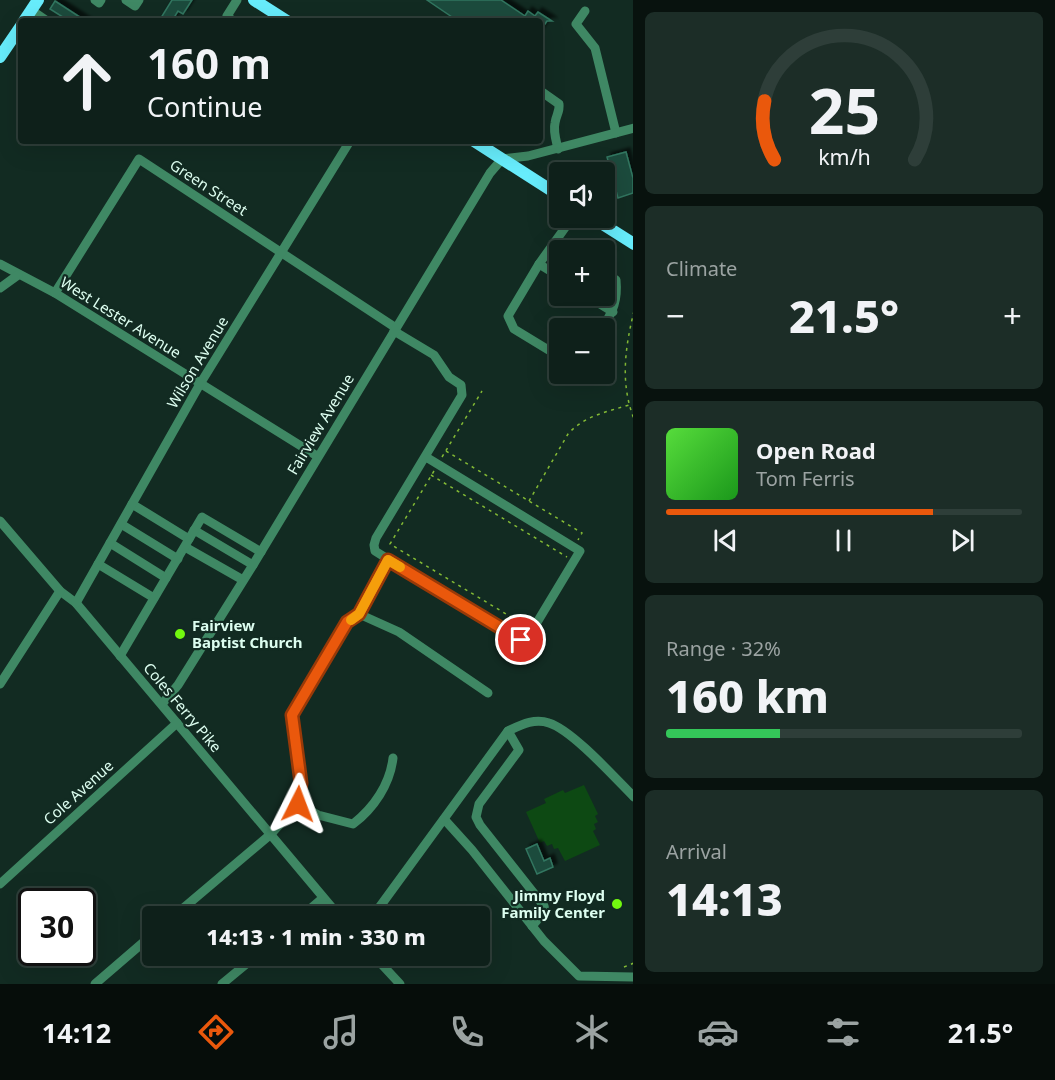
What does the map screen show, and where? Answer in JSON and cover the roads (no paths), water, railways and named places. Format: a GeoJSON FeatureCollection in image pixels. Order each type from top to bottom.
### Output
{"type":"FeatureCollection","features":[{"type":"Feature","properties":{"kind":"main road"},"geometry":{"type":"LineString","coordinates":[[254,0],[279,18]]}},
{"type":"Feature","properties":{"kind":"main road"},"geometry":{"type":"LineString","coordinates":[[0,57],[18,30]]}},
{"type":"Feature","properties":{"kind":"main road"},"geometry":{"type":"LineString","coordinates":[[479,144],[549,189]]}},
{"type":"Feature","properties":{"kind":"main road"},"geometry":{"type":"LineString","coordinates":[[608,228],[633,244]]}},
{"type":"Feature","properties":{"kind":"street"},"geometry":{"type":"LineString","coordinates":[[95,0],[99,3],[102,0]]}},
{"type":"Feature","properties":{"kind":"street"},"geometry":{"type":"LineString","coordinates":[[126,0],[135,6],[139,0]]}},
{"type":"Feature","properties":{"kind":"street"},"geometry":{"type":"LineString","coordinates":[[229,18],[227,16],[237,0]]}},
{"type":"Feature","properties":{"kind":"street"},"geometry":{"type":"LineString","coordinates":[[585,11],[576,24],[595,48],[616,133]]}},
{"type":"Feature","properties":{"kind":"street"},"geometry":{"type":"LineString","coordinates":[[543,93],[559,104],[560,111],[555,120],[554,131],[558,149]]}},
{"type":"Feature","properties":{"kind":"street"},"geometry":{"type":"LineString","coordinates":[[502,159],[558,149],[633,128]]}},
{"type":"Feature","properties":{"kind":"street","name":"Wilson Avenue"},"geometry":{"type":"LineString","coordinates":[[76,603],[200,384],[348,144]]}},
{"type":"Feature","properties":{"kind":"street","name":"Green Street"},"geometry":{"type":"LineString","coordinates":[[55,293],[139,159],[282,252],[434,356],[449,377],[461,385],[462,395],[376,538],[375,551],[388,560]]}},
{"type":"Feature","properties":{"kind":"street","name":"Fairview Avenue"},"geometry":{"type":"LineString","coordinates":[[162,704],[178,685],[253,565],[490,173],[502,159]]}},
{"type":"Feature","properties":{"kind":"street"},"geometry":{"type":"LineString","coordinates":[[549,251],[508,316],[514,329],[549,350]]}},
{"type":"Feature","properties":{"kind":"street","name":"West Lester Avenue"},"geometry":{"type":"LineString","coordinates":[[0,264],[55,293],[317,456]]}},
{"type":"Feature","properties":{"kind":"street"},"geometry":{"type":"LineString","coordinates":[[539,264],[549,270]]}},
{"type":"Feature","properties":{"kind":"street"},"geometry":{"type":"LineString","coordinates":[[0,288],[18,275]]}},
{"type":"Feature","properties":{"kind":"street"},"geometry":{"type":"LineString","coordinates":[[615,279],[618,296],[615,306]]}},
{"type":"Feature","properties":{"kind":"street"},"geometry":{"type":"LineString","coordinates":[[603,306],[613,312]]}},
{"type":"Feature","properties":{"kind":"street"},"geometry":{"type":"LineString","coordinates":[[609,318],[615,306]]}},
{"type":"Feature","properties":{"kind":"street"},"geometry":{"type":"LineString","coordinates":[[186,906],[271,834],[298,804],[301,783],[292,715],[347,622],[359,614],[388,560],[521,640],[527,639],[580,551],[426,457]]}},
{"type":"Feature","properties":{"kind":"street"},"geometry":{"type":"LineString","coordinates":[[132,504],[243,580]]}},
{"type":"Feature","properties":{"kind":"street"},"geometry":{"type":"LineString","coordinates":[[120,656],[202,517],[261,552]]}},
{"type":"Feature","properties":{"kind":"street","name":"Coles Ferry Pike"},"geometry":{"type":"LineString","coordinates":[[0,521],[60,591],[76,603],[330,906]]}},
{"type":"Feature","properties":{"kind":"street"},"geometry":{"type":"LineString","coordinates":[[121,524],[178,559]]}},
{"type":"Feature","properties":{"kind":"street"},"geometry":{"type":"LineString","coordinates":[[194,530],[253,565]]}},
{"type":"Feature","properties":{"kind":"street"},"geometry":{"type":"LineString","coordinates":[[110,543],[166,578]]}},
{"type":"Feature","properties":{"kind":"street"},"geometry":{"type":"LineString","coordinates":[[98,564],[154,598]]}},
{"type":"Feature","properties":{"kind":"street"},"geometry":{"type":"LineString","coordinates":[[0,684],[60,591]]}},
{"type":"Feature","properties":{"kind":"street"},"geometry":{"type":"LineString","coordinates":[[359,614],[399,632],[488,693]]}},
{"type":"Feature","properties":{"kind":"street"},"geometry":{"type":"LineString","coordinates":[[380,906],[508,731],[525,723],[546,722],[564,729],[633,797]]}},
{"type":"Feature","properties":{"kind":"street","name":"Cole Avenue"},"geometry":{"type":"LineString","coordinates":[[0,884],[177,723]]}},
{"type":"Feature","properties":{"kind":"street"},"geometry":{"type":"LineString","coordinates":[[508,731],[519,750],[479,804],[476,817],[544,906],[544,911],[532,927]]}},
{"type":"Feature","properties":{"kind":"street"},"geometry":{"type":"LineString","coordinates":[[298,804],[318,816],[353,824],[367,813],[379,796],[392,771],[393,758]]}},
{"type":"Feature","properties":{"kind":"street"},"geometry":{"type":"LineString","coordinates":[[444,819],[472,850],[544,941],[579,976],[632,980]]}},
{"type":"Feature","properties":{"kind":"street"},"geometry":{"type":"LineString","coordinates":[[313,906],[322,898]]}},
{"type":"Feature","properties":{"kind":"street"},"geometry":{"type":"LineString","coordinates":[[95,984],[142,943]]}},
{"type":"Feature","properties":{"kind":"street"},"geometry":{"type":"LineString","coordinates":[[227,982],[245,966]]}},
{"type":"Feature","properties":{"kind":"street"},"geometry":{"type":"LineString","coordinates":[[383,966],[400,984]]}},
{"type":"Feature","properties":{"kind":"place","name":"Fairview Baptist Church"},"geometry":{"type":"Point","coordinates":[180,634]}},
{"type":"Feature","properties":{"kind":"place","name":"Jimmy Floyd Family Center"},"geometry":{"type":"Point","coordinates":[617,904]}}]}
